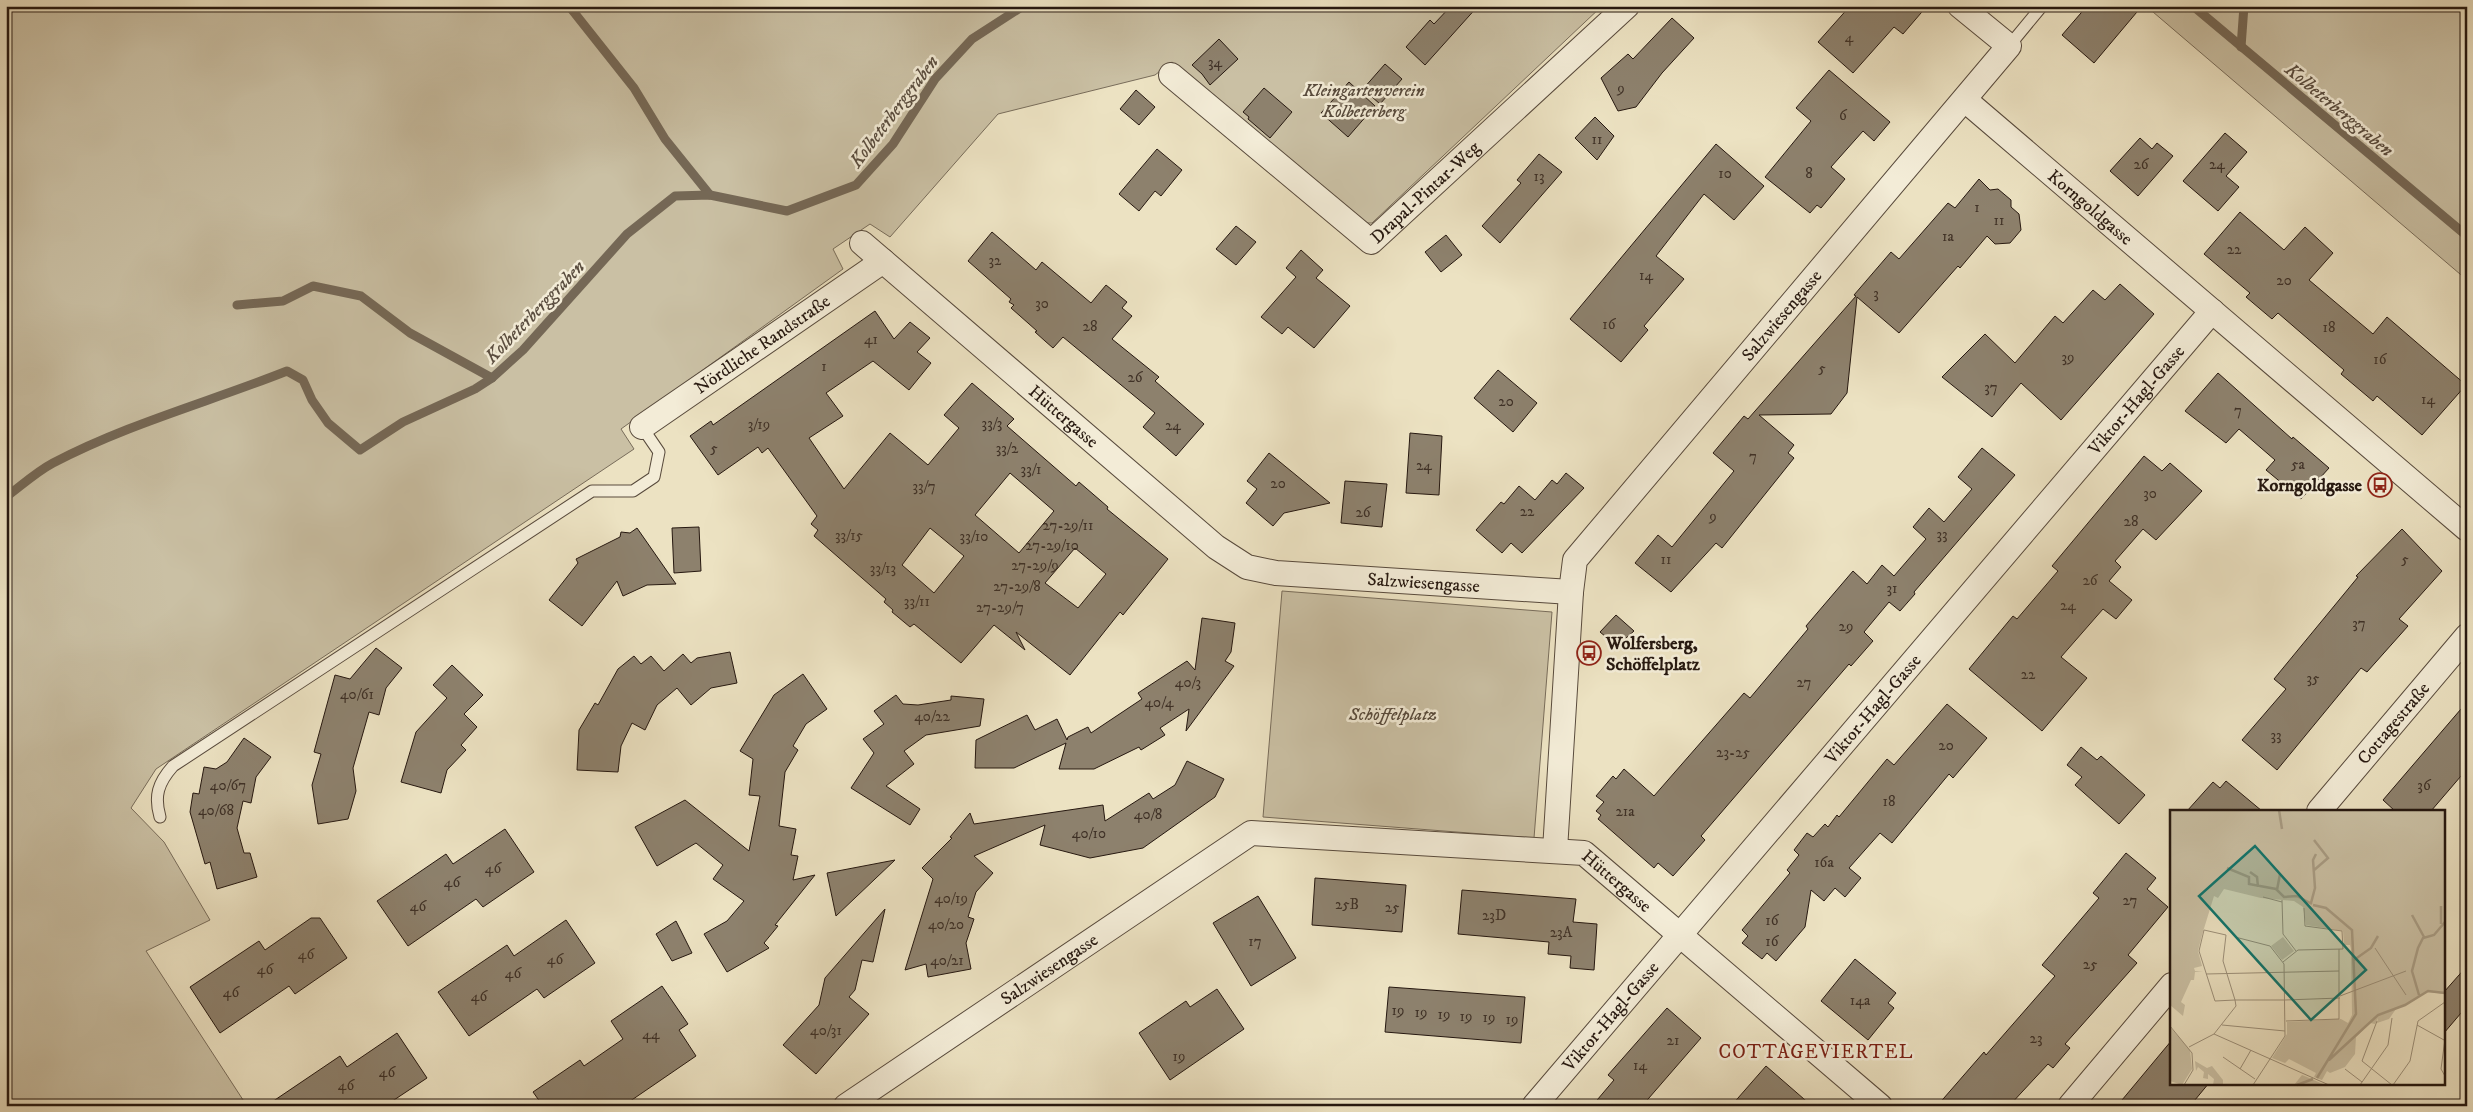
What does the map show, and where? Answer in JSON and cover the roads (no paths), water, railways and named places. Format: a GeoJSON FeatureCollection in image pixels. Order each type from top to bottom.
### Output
{"type":"FeatureCollection","features":[{"type":"Feature","properties":{"kind":"street","name":"Drapal-Pintar-Weg"},"geometry":{"type":"LineString","coordinates":[[1171,75],[1371,242],[1626,6]]}},
{"type":"Feature","properties":{"kind":"street"},"geometry":{"type":"LineString","coordinates":[[1960,6],[2009,46]]}},
{"type":"Feature","properties":{"kind":"street","name":"Salzwiesengasse"},"geometry":{"type":"LineString","coordinates":[[1555,850],[1571,592],[1576,560],[2009,46]]}},
{"type":"Feature","properties":{"kind":"street","name":"Korngoldgasse"},"geometry":{"type":"LineString","coordinates":[[1965,100],[2467,529]]}},
{"type":"Feature","properties":{"kind":"street","name":"Hüttergasse"},"geometry":{"type":"LineString","coordinates":[[862,243],[1216,547],[1247,567],[1276,573]]}},
{"type":"Feature","properties":{"kind":"street","name":"Nördliche Randstraße"},"geometry":{"type":"LineString","coordinates":[[642,427],[883,261]]}},
{"type":"Feature","properties":{"kind":"street","name":"Viktor-Hagl-Gasse"},"geometry":{"type":"LineString","coordinates":[[1534,1106],[2212,310]]}},
{"type":"Feature","properties":{"kind":"street","name":"Salzwiesengasse"},"geometry":{"type":"LineString","coordinates":[[1276,573],[1571,592]]}},
{"type":"Feature","properties":{"kind":"street","name":"Cottagestraße"},"geometry":{"type":"LineString","coordinates":[[2320,810],[2467,636]]}},
{"type":"Feature","properties":{"kind":"street","name":"Salzwiesengasse"},"geometry":{"type":"LineString","coordinates":[[846,1106],[1251,833]]}},
{"type":"Feature","properties":{"kind":"street","name":"Hüttergasse"},"geometry":{"type":"LineString","coordinates":[[1251,833],[1584,853],[1880,1106]]}},
{"type":"Feature","properties":{"kind":"street"},"geometry":{"type":"LineString","coordinates":[[2070,1106],[2170,987]]}},
{"type":"Feature","properties":{"kind":"lane"},"geometry":{"type":"LineString","coordinates":[[2009,46],[2042,6]]}},
{"type":"Feature","properties":{"kind":"lane"},"geometry":{"type":"LineString","coordinates":[[160,817],[156,796],[159,786],[173,766],[592,491],[633,491],[654,477],[659,452],[642,427]]}},
{"type":"Feature","properties":{"kind":"waterway"},"geometry":{"type":"LineString","coordinates":[[569,6],[634,88],[665,139],[710,195]]}},
{"type":"Feature","properties":{"kind":"waterway","name":"Kolbeterberggraben"},"geometry":{"type":"LineString","coordinates":[[6,497],[47,467],[81,449],[139,425],[287,371],[303,380],[312,400],[328,423],[360,450],[403,422],[475,389],[492,378],[523,350],[627,234],[675,196],[710,195],[787,211],[856,185],[893,144],[935,79],[972,39],[1023,6]]}},
{"type":"Feature","properties":{"kind":"waterway","name":"Kolbeterberggraben"},"geometry":{"type":"LineString","coordinates":[[2193,6],[2467,236]]}},
{"type":"Feature","properties":{"kind":"waterway"},"geometry":{"type":"LineString","coordinates":[[2241,47],[2244,6]]}},
{"type":"Feature","properties":{"kind":"waterway"},"geometry":{"type":"LineString","coordinates":[[237,305],[283,301],[313,286],[361,296],[410,333],[492,378]]}},
{"type":"Feature","properties":{"kind":"place","name":"Korngoldgasse"},"geometry":{"type":"Point","coordinates":[2380,485]}},
{"type":"Feature","properties":{"kind":"place","name":"Wolfersberg, Schöffelplatz"},"geometry":{"type":"Point","coordinates":[1589,653]}},
{"type":"Feature","properties":{"kind":"district","name":"COTTAGEVIERTEL"},"geometry":{"type":"Point","coordinates":[1816,1051]}},
{"type":"Feature","properties":{"kind":"park label","name":"Kleingartenverein Kolbeterberg"},"geometry":{"type":"Point","coordinates":[1364,100]}},
{"type":"Feature","properties":{"kind":"park label","name":"Schöffelplatz"},"geometry":{"type":"Point","coordinates":[1393,714]}}]}
